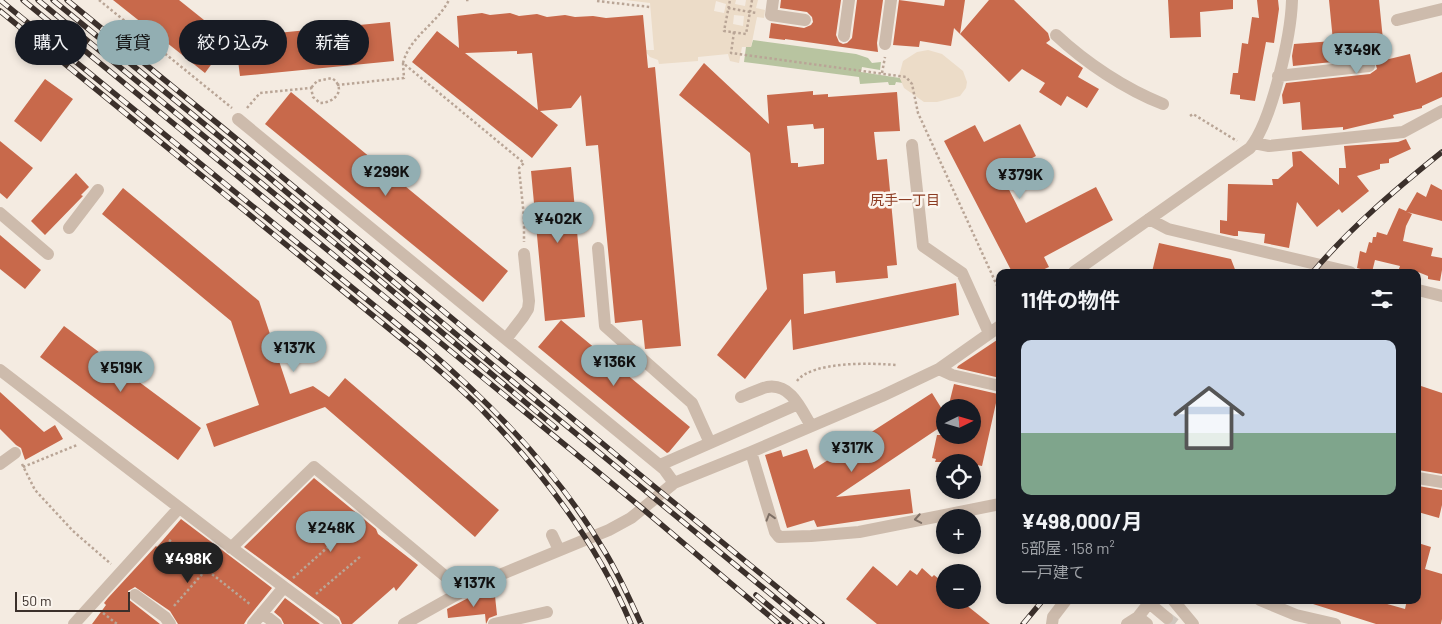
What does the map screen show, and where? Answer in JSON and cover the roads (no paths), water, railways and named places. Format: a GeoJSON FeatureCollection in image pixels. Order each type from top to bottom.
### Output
{"type":"FeatureCollection","features":[{"type":"Feature","properties":{"kind":"street"},"geometry":{"type":"LineString","coordinates":[[773,0],[771,15],[805,20]]}},
{"type":"Feature","properties":{"kind":"street"},"geometry":{"type":"LineString","coordinates":[[844,36],[849,0]]}},
{"type":"Feature","properties":{"kind":"street"},"geometry":{"type":"LineString","coordinates":[[885,44],[891,0]]}},
{"type":"Feature","properties":{"kind":"street"},"geometry":{"type":"LineString","coordinates":[[1078,269],[1250,148],[1254,143],[1268,112],[1278,76],[1292,0]]}},
{"type":"Feature","properties":{"kind":"street"},"geometry":{"type":"LineString","coordinates":[[1397,20],[1442,8]]}},
{"type":"Feature","properties":{"kind":"street"},"geometry":{"type":"LineString","coordinates":[[1056,35],[1077,55],[1146,97],[1163,104]]}},
{"type":"Feature","properties":{"kind":"street"},"geometry":{"type":"LineString","coordinates":[[1278,76],[1364,67],[1359,42]]}},
{"type":"Feature","properties":{"kind":"street"},"geometry":{"type":"LineString","coordinates":[[1254,143],[1274,146],[1403,132],[1442,110]]}},
{"type":"Feature","properties":{"kind":"street"},"geometry":{"type":"LineString","coordinates":[[239,117],[660,466],[674,483]]}},
{"type":"Feature","properties":{"kind":"street"},"geometry":{"type":"LineString","coordinates":[[413,622],[463,592],[609,530],[631,518],[674,483],[882,396],[939,369],[995,330],[962,273],[922,246],[912,145]]}},
{"type":"Feature","properties":{"kind":"street"},"geometry":{"type":"LineString","coordinates":[[69,228],[98,190]]}},
{"type":"Feature","properties":{"kind":"street"},"geometry":{"type":"LineString","coordinates":[[0,213],[48,254]]}},
{"type":"Feature","properties":{"kind":"street"},"geometry":{"type":"LineString","coordinates":[[1149,219],[1168,229],[1337,269]]}},
{"type":"Feature","properties":{"kind":"street"},"geometry":{"type":"LineString","coordinates":[[598,248],[605,326],[692,403],[710,443]]}},
{"type":"Feature","properties":{"kind":"street"},"geometry":{"type":"LineString","coordinates":[[506,339],[528,309],[530,301],[524,254]]}},
{"type":"Feature","properties":{"kind":"street"},"geometry":{"type":"LineString","coordinates":[[1421,291],[1442,296]]}},
{"type":"Feature","properties":{"kind":"street"},"geometry":{"type":"LineString","coordinates":[[939,369],[952,375],[996,385]]}},
{"type":"Feature","properties":{"kind":"street"},"geometry":{"type":"LineString","coordinates":[[0,370],[230,547],[334,624]]}},
{"type":"Feature","properties":{"kind":"street"},"geometry":{"type":"LineString","coordinates":[[741,397],[767,388],[780,387],[796,400],[811,426]]}},
{"type":"Feature","properties":{"kind":"street"},"geometry":{"type":"LineString","coordinates":[[660,466],[796,400]]}},
{"type":"Feature","properties":{"kind":"street"},"geometry":{"type":"LineString","coordinates":[[751,452],[775,532],[779,537],[859,532],[996,505]]}},
{"type":"Feature","properties":{"kind":"street"},"geometry":{"type":"LineString","coordinates":[[0,464],[16,453]]}},
{"type":"Feature","properties":{"kind":"street"},"geometry":{"type":"LineString","coordinates":[[230,547],[314,467],[463,592]]}},
{"type":"Feature","properties":{"kind":"street"},"geometry":{"type":"LineString","coordinates":[[1421,478],[1442,482]]}},
{"type":"Feature","properties":{"kind":"street"},"geometry":{"type":"LineString","coordinates":[[74,624],[179,508]]}},
{"type":"Feature","properties":{"kind":"street"},"geometry":{"type":"LineString","coordinates":[[552,534],[559,550]]}},
{"type":"Feature","properties":{"kind":"street"},"geometry":{"type":"LineString","coordinates":[[253,624],[284,586]]}},
{"type":"Feature","properties":{"kind":"street"},"geometry":{"type":"LineString","coordinates":[[135,595],[168,620]]}},
{"type":"Feature","properties":{"kind":"street"},"geometry":{"type":"LineString","coordinates":[[1052,624],[1053,617],[1063,604]]}},
{"type":"Feature","properties":{"kind":"street"},"geometry":{"type":"LineString","coordinates":[[1137,622],[1148,604]]}},
{"type":"Feature","properties":{"kind":"street"},"geometry":{"type":"LineString","coordinates":[[1153,604],[1167,618]]}},
{"type":"Feature","properties":{"kind":"street"},"geometry":{"type":"LineString","coordinates":[[1176,604],[1194,624]]}},
{"type":"Feature","properties":{"kind":"street"},"geometry":{"type":"LineString","coordinates":[[1270,604],[1296,615],[1335,624]]}},
{"type":"Feature","properties":{"kind":"street"},"geometry":{"type":"LineString","coordinates":[[494,624],[547,612]]}},
{"type":"Feature","properties":{"kind":"street"},"geometry":{"type":"LineString","coordinates":[[262,613],[276,624]]}},
{"type":"Feature","properties":{"kind":"tunnel"},"geometry":{"type":"LineString","coordinates":[[1167,618],[1175,624]]}},
{"type":"Feature","properties":{"kind":"railway"},"geometry":{"type":"LineString","coordinates":[[0,0],[425,347],[476,393],[524,442],[567,495],[610,561],[641,624]]}},
{"type":"Feature","properties":{"kind":"railway"},"geometry":{"type":"LineString","coordinates":[[23,0],[643,509],[779,624]]}},
{"type":"Feature","properties":{"kind":"railway"},"geometry":{"type":"LineString","coordinates":[[38,0],[371,273],[556,428]]}},
{"type":"Feature","properties":{"kind":"railway"},"geometry":{"type":"LineString","coordinates":[[53,0],[807,624]]}},
{"type":"Feature","properties":{"kind":"railway"},"geometry":{"type":"LineString","coordinates":[[67,0],[822,624]]}},
{"type":"Feature","properties":{"kind":"railway"},"geometry":{"type":"LineString","coordinates":[[0,11],[420,354],[477,405],[507,436],[568,512],[603,566],[631,624]]}},
{"type":"Feature","properties":{"kind":"railway"},"geometry":{"type":"LineString","coordinates":[[1316,269],[1374,209],[1442,152]]}},
{"type":"Feature","properties":{"kind":"railway"},"geometry":{"type":"LineString","coordinates":[[756,595],[791,624]]}},
{"type":"Feature","properties":{"kind":"railway"},"geometry":{"type":"LineString","coordinates":[[1023,624],[1040,604]]}},
{"type":"Feature","properties":{"kind":"district","name":"尻手一丁目"},"geometry":{"type":"Point","coordinates":[905,199]}}]}
